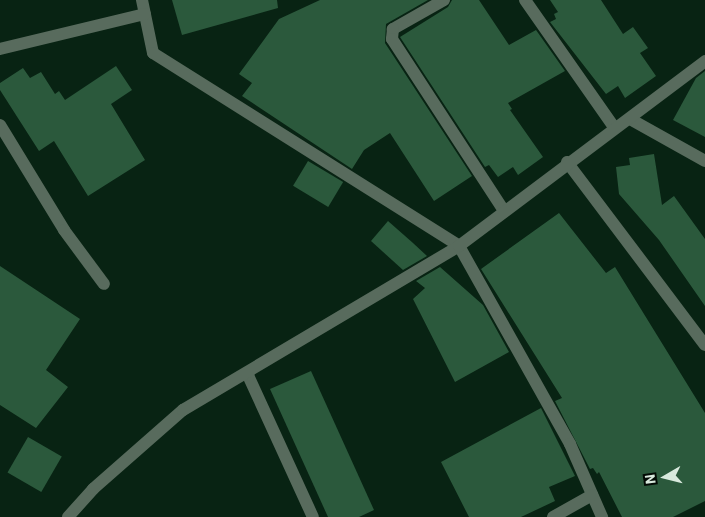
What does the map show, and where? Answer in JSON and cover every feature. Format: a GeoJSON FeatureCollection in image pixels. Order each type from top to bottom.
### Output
{"type":"FeatureCollection","features":[{"type":"Feature","properties":{"kind":"street"},"geometry":{"type":"LineString","coordinates":[[142,0],[153,53],[459,246],[570,444],[602,517]]}},
{"type":"Feature","properties":{"kind":"street"},"geometry":{"type":"LineString","coordinates":[[444,0],[393,28],[392,39],[504,210]]}},
{"type":"Feature","properties":{"kind":"street"},"geometry":{"type":"LineString","coordinates":[[525,0],[614,126]]}},
{"type":"Feature","properties":{"kind":"street"},"geometry":{"type":"LineString","coordinates":[[0,49],[145,14]]}},
{"type":"Feature","properties":{"kind":"street"},"geometry":{"type":"LineString","coordinates":[[68,517],[94,489],[183,410],[459,246],[614,126],[630,119],[649,101],[705,61]]}},
{"type":"Feature","properties":{"kind":"street"},"geometry":{"type":"LineString","coordinates":[[630,119],[705,160]]}},
{"type":"Feature","properties":{"kind":"street"},"geometry":{"type":"LineString","coordinates":[[0,125],[64,230],[104,284]]}},
{"type":"Feature","properties":{"kind":"street"},"geometry":{"type":"LineString","coordinates":[[567,162],[705,345]]}},
{"type":"Feature","properties":{"kind":"street"},"geometry":{"type":"LineString","coordinates":[[247,373],[313,517]]}},
{"type":"Feature","properties":{"kind":"street"},"geometry":{"type":"LineString","coordinates":[[553,517],[592,495]]}},
{"type":"Feature","properties":{"kind":"building"},"geometry":{"type":"Polygon","coordinates":[[[172,0],[277,0],[278,8],[182,35],[172,0]]]}},
{"type":"Feature","properties":{"kind":"building"},"geometry":{"type":"Polygon","coordinates":[[[320,0],[428,0],[386,24],[385,43],[472,176],[434,201],[390,133],[364,150],[352,169],[242,96],[252,83],[239,74],[279,19],[320,0]]]}},
{"type":"Feature","properties":{"kind":"building"},"geometry":{"type":"Polygon","coordinates":[[[452,0],[479,0],[509,45],[536,30],[565,71],[508,103],[512,109],[510,110],[543,157],[518,175],[513,167],[498,177],[489,165],[485,167],[400,37],[448,7],[452,0]]]}},
{"type":"Feature","properties":{"kind":"building"},"geometry":{"type":"Polygon","coordinates":[[[550,0],[601,0],[623,34],[633,27],[648,48],[640,53],[656,76],[625,98],[618,86],[606,94],[550,22],[556,19],[554,14],[558,12],[550,0]]]}},
{"type":"Feature","properties":{"kind":"building"},"geometry":{"type":"Polygon","coordinates":[[[116,66],[132,90],[111,104],[145,160],[88,196],[54,141],[39,151],[0,90],[0,83],[23,68],[30,78],[41,72],[55,94],[59,91],[65,100],[116,66]]]}},
{"type":"Feature","properties":{"kind":"building"},"geometry":{"type":"Polygon","coordinates":[[[705,71],[705,137],[673,120],[696,78],[705,71]]]}},
{"type":"Feature","properties":{"kind":"building"},"geometry":{"type":"Polygon","coordinates":[[[654,154],[662,205],[674,196],[705,239],[705,306],[659,240],[619,194],[616,167],[630,165],[629,158],[654,154]]]}},
{"type":"Feature","properties":{"kind":"building"},"geometry":{"type":"Polygon","coordinates":[[[308,161],[343,182],[328,207],[293,186],[308,161]]]}},
{"type":"Feature","properties":{"kind":"building"},"geometry":{"type":"Polygon","coordinates":[[[559,213],[606,273],[615,267],[705,413],[705,501],[673,517],[622,517],[599,472],[597,474],[593,468],[590,469],[555,401],[562,398],[481,269],[559,213]]]}},
{"type":"Feature","properties":{"kind":"building"},"geometry":{"type":"Polygon","coordinates":[[[388,221],[427,256],[403,270],[371,241],[388,221]]]}},
{"type":"Feature","properties":{"kind":"building"},"geometry":{"type":"Polygon","coordinates":[[[0,266],[80,319],[46,370],[68,387],[36,428],[0,405],[0,266]]]}},
{"type":"Feature","properties":{"kind":"building"},"geometry":{"type":"Polygon","coordinates":[[[440,267],[483,305],[509,352],[455,382],[413,299],[425,288],[416,281],[440,267]]]}},
{"type":"Feature","properties":{"kind":"building"},"geometry":{"type":"Polygon","coordinates":[[[311,371],[374,510],[359,517],[328,517],[270,389],[311,371]]]}},
{"type":"Feature","properties":{"kind":"building"},"geometry":{"type":"Polygon","coordinates":[[[541,408],[575,476],[549,487],[555,501],[521,517],[469,517],[441,462],[541,408]]]}},
{"type":"Feature","properties":{"kind":"building"},"geometry":{"type":"Polygon","coordinates":[[[28,437],[62,456],[41,492],[8,473],[28,437]]]}}]}
